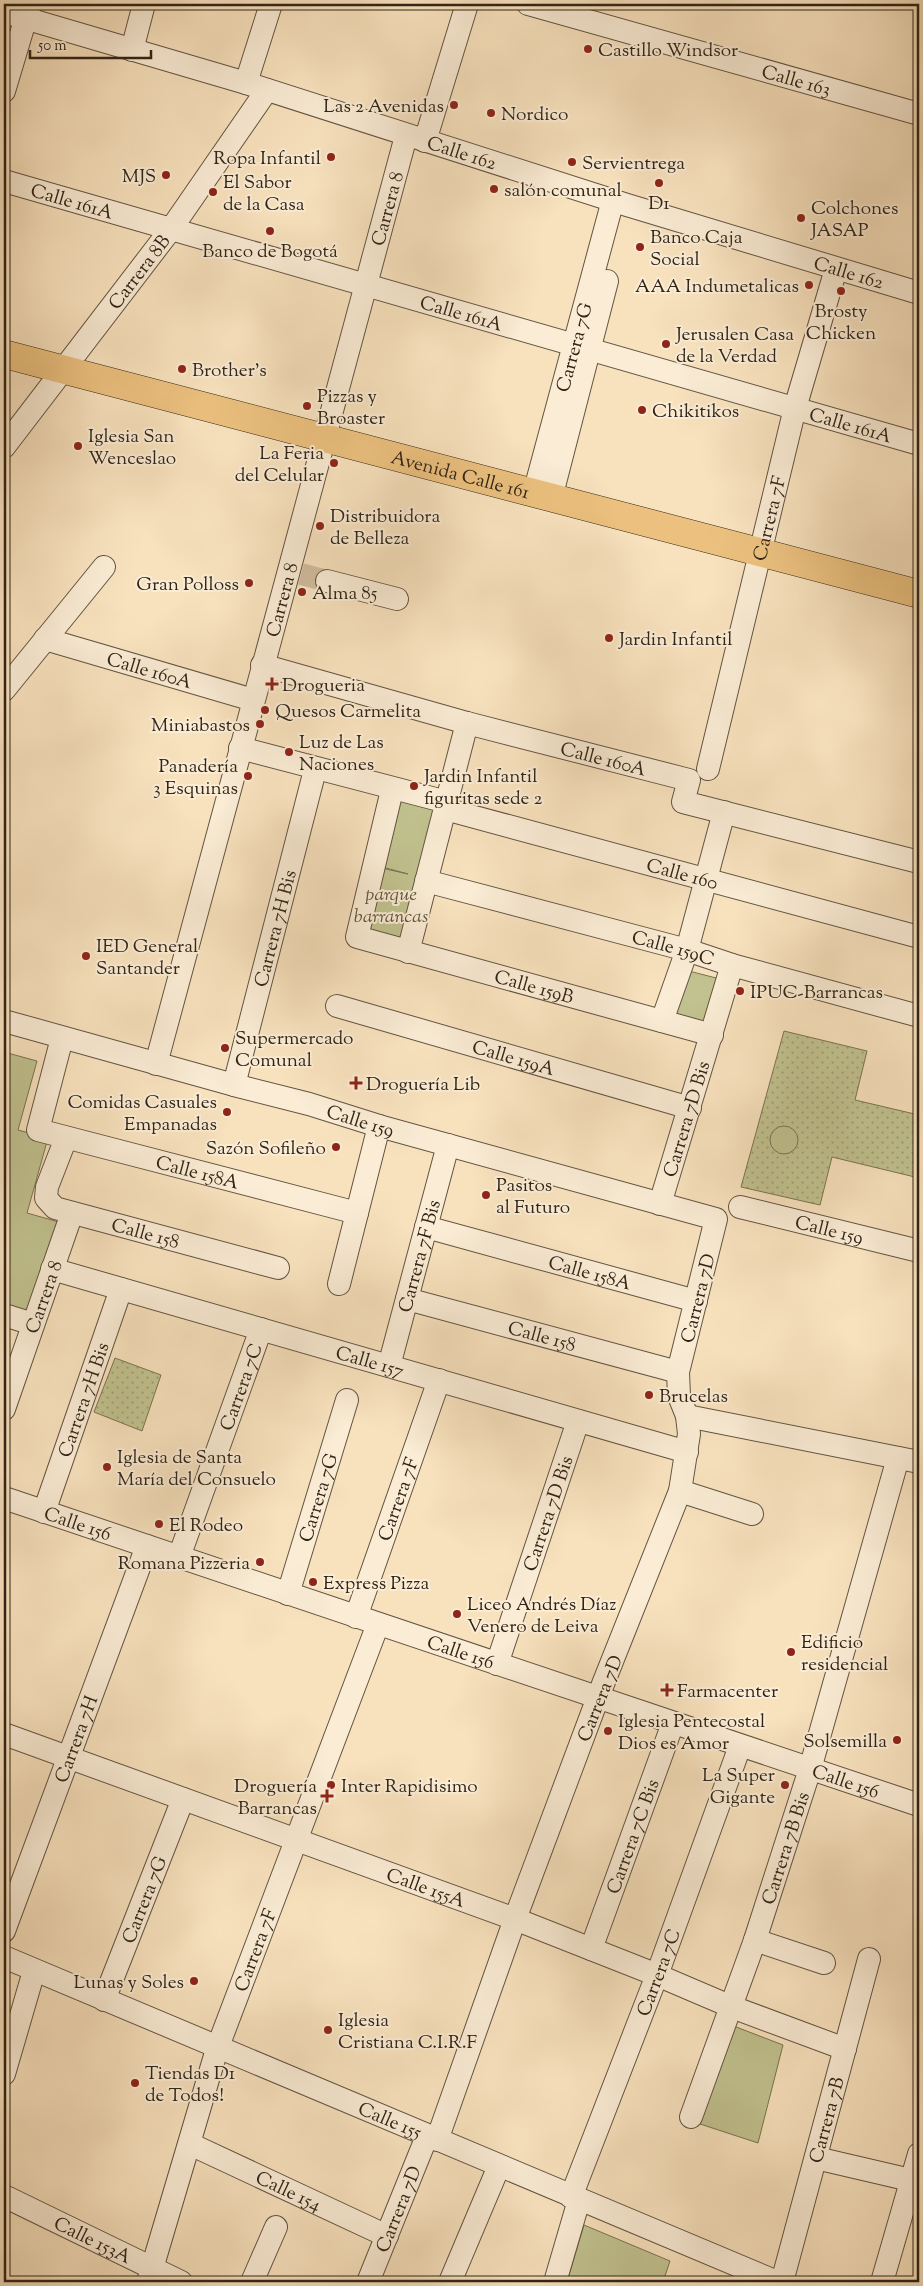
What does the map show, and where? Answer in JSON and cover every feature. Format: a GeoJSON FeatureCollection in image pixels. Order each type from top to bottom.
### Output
{"type":"FeatureCollection","features":[{"type":"Feature","properties":{"kind":"main road","name":"Avenida Calle 161"},"geometry":{"type":"LineString","coordinates":[[4,354],[919,594]]}},
{"type":"Feature","properties":{"kind":"street"},"geometry":{"type":"LineString","coordinates":[[132,50],[144,4]]}},
{"type":"Feature","properties":{"kind":"street"},"geometry":{"type":"LineString","coordinates":[[246,83],[271,4]]}},
{"type":"Feature","properties":{"kind":"street","name":"Carrera 8"},"geometry":{"type":"LineString","coordinates":[[156,1064],[262,665],[294,573],[324,438],[365,285],[415,138],[467,4]]}},
{"type":"Feature","properties":{"kind":"street","name":"Calle 163"},"geometry":{"type":"LineString","coordinates":[[528,4],[919,114]]}},
{"type":"Feature","properties":{"kind":"street"},"geometry":{"type":"LineString","coordinates":[[4,91],[28,11]]}},
{"type":"Feature","properties":{"kind":"street","name":"Calle 162"},"geometry":{"type":"LineString","coordinates":[[4,12],[28,11],[132,50],[246,83],[620,202],[919,293]]}},
{"type":"Feature","properties":{"kind":"street","name":"Carrera 8B"},"geometry":{"type":"LineString","coordinates":[[4,447],[171,229],[267,90]]}},
{"type":"Feature","properties":{"kind":"street","name":"Calle 161A"},"geometry":{"type":"LineString","coordinates":[[4,181],[919,444]]}},
{"type":"Feature","properties":{"kind":"street","name":"Carrera 7G"},"geometry":{"type":"LineString","coordinates":[[543,496],[620,202]]}},
{"type":"Feature","properties":{"kind":"street","name":"Carrera 7F"},"geometry":{"type":"LineString","coordinates":[[708,769],[795,408],[836,269]]}},
{"type":"Feature","properties":{"kind":"street"},"geometry":{"type":"LineString","coordinates":[[4,690],[104,567]]}},
{"type":"Feature","properties":{"kind":"street"},"geometry":{"type":"LineString","coordinates":[[327,581],[397,599]]}},
{"type":"Feature","properties":{"kind":"street","name":"Calle 160A"},"geometry":{"type":"LineString","coordinates":[[46,639],[253,700]]}},
{"type":"Feature","properties":{"kind":"street","name":"Calle 160A"},"geometry":{"type":"LineString","coordinates":[[262,665],[467,723],[689,780],[683,802],[919,862]]}},
{"type":"Feature","properties":{"kind":"street"},"geometry":{"type":"LineString","coordinates":[[408,952],[467,723]]}},
{"type":"Feature","properties":{"kind":"street","name":"Calle 160"},"geometry":{"type":"LineString","coordinates":[[240,748],[919,937]]}},
{"type":"Feature","properties":{"kind":"street","name":"Carrera 7H Bis"},"geometry":{"type":"LineString","coordinates":[[234,1085],[315,770]]}},
{"type":"Feature","properties":{"kind":"street","name":"Calle 159B"},"geometry":{"type":"LineString","coordinates":[[392,790],[357,937],[712,1035]]}},
{"type":"Feature","properties":{"kind":"street"},"geometry":{"type":"LineString","coordinates":[[662,1021],[687,950],[724,812]]}},
{"type":"Feature","properties":{"kind":"street","name":"Calle 159C"},"geometry":{"type":"LineString","coordinates":[[426,881],[687,950],[732,965],[919,1016]]}},
{"type":"Feature","properties":{"kind":"street","name":"Carrera 7D Bis"},"geometry":{"type":"LineString","coordinates":[[660,1204],[732,965]]}},
{"type":"Feature","properties":{"kind":"street","name":"Calle 159A"},"geometry":{"type":"LineString","coordinates":[[337,1006],[690,1108]]}},
{"type":"Feature","properties":{"kind":"street","name":"Calle 159"},"geometry":{"type":"LineString","coordinates":[[4,1021],[156,1064],[309,1104],[379,1126],[716,1219]]}},
{"type":"Feature","properties":{"kind":"street","name":"Calle 158A"},"geometry":{"type":"LineString","coordinates":[[62,1038],[38,1130],[357,1213]]}},
{"type":"Feature","properties":{"kind":"street"},"geometry":{"type":"LineString","coordinates":[[339,1284],[379,1126]]}},
{"type":"Feature","properties":{"kind":"street","name":"Calle 158"},"geometry":{"type":"LineString","coordinates":[[66,1138],[47,1187],[46,1198],[55,1208],[278,1268]]}},
{"type":"Feature","properties":{"kind":"street","name":"Carrera 7F Bis"},"geometry":{"type":"LineString","coordinates":[[389,1366],[448,1145]]}},
{"type":"Feature","properties":{"kind":"street","name":"Calle 159"},"geometry":{"type":"LineString","coordinates":[[740,1207],[919,1251]]}},
{"type":"Feature","properties":{"kind":"street","name":"Carrera 8"},"geometry":{"type":"LineString","coordinates":[[5,1398],[72,1213]]}},
{"type":"Feature","properties":{"kind":"street","name":"Carrera 7D"},"geometry":{"type":"LineString","coordinates":[[368,2282],[432,2138],[598,1697],[680,1491],[689,1434],[687,1416],[679,1396],[678,1372],[716,1219]]}},
{"type":"Feature","properties":{"kind":"street","name":"Calle 158A"},"geometry":{"type":"LineString","coordinates":[[426,1227],[696,1301]]}},
{"type":"Feature","properties":{"kind":"street","name":"Calle 157"},"geometry":{"type":"LineString","coordinates":[[52,1269],[687,1452]]}},
{"type":"Feature","properties":{"kind":"street","name":"Carrera 7H Bis"},"geometry":{"type":"LineString","coordinates":[[44,1512],[121,1289]]}},
{"type":"Feature","properties":{"kind":"street","name":"Calle 158"},"geometry":{"type":"LineString","coordinates":[[407,1299],[678,1372]]}},
{"type":"Feature","properties":{"kind":"street"},"geometry":{"type":"LineString","coordinates":[[4,1315],[33,1324]]}},
{"type":"Feature","properties":{"kind":"street","name":"Carrera 7C"},"geometry":{"type":"LineString","coordinates":[[179,1557],[261,1329]]}},
{"type":"Feature","properties":{"kind":"street","name":"Carrera 7F"},"geometry":{"type":"LineString","coordinates":[[356,1617],[438,1380]]}},
{"type":"Feature","properties":{"kind":"street","name":"Carrera 7G"},"geometry":{"type":"LineString","coordinates":[[288,1594],[347,1400]]}},
{"type":"Feature","properties":{"kind":"street"},"geometry":{"type":"LineString","coordinates":[[687,1416],[909,1460]]}},
{"type":"Feature","properties":{"kind":"street","name":"Carrera 7D Bis"},"geometry":{"type":"LineString","coordinates":[[497,1664],[578,1421]]}},
{"type":"Feature","properties":{"kind":"street","name":"Carrera 7B Bis"},"geometry":{"type":"LineString","coordinates":[[691,2117],[755,1940],[909,1460]]}},
{"type":"Feature","properties":{"kind":"street"},"geometry":{"type":"LineString","coordinates":[[680,1491],[752,1514]]}},
{"type":"Feature","properties":{"kind":"street","name":"Calle 156"},"geometry":{"type":"LineString","coordinates":[[4,1498],[919,1805]]}},
{"type":"Feature","properties":{"kind":"street","name":"Carrera 7H"},"geometry":{"type":"LineString","coordinates":[[4,1931],[70,1758],[147,1546]]}},
{"type":"Feature","properties":{"kind":"street","name":"Carrera 7F"},"geometry":{"type":"LineString","coordinates":[[150,2275],[217,2048],[378,1624]]}},
{"type":"Feature","properties":{"kind":"street","name":"Carrera 7C Bis"},"geometry":{"type":"LineString","coordinates":[[591,1949],[673,1723]]}},
{"type":"Feature","properties":{"kind":"street","name":"Calle 155A"},"geometry":{"type":"LineString","coordinates":[[4,1734],[515,1919],[732,2007],[845,2049]]}},
{"type":"Feature","properties":{"kind":"street","name":"Carrera 7C"},"geometry":{"type":"LineString","coordinates":[[554,2282],[575,2198],[740,1746]]}},
{"type":"Feature","properties":{"kind":"street","name":"Carrera 7G"},"geometry":{"type":"LineString","coordinates":[[104,2000],[183,1799]]}},
{"type":"Feature","properties":{"kind":"street"},"geometry":{"type":"LineString","coordinates":[[755,1940],[824,1963]]}},
{"type":"Feature","properties":{"kind":"street","name":"Calle 155"},"geometry":{"type":"LineString","coordinates":[[4,1958],[777,2282]]}},
{"type":"Feature","properties":{"kind":"street","name":"Carrera 7B"},"geometry":{"type":"LineString","coordinates":[[782,2282],[869,1959]]}},
{"type":"Feature","properties":{"kind":"street"},"geometry":{"type":"LineString","coordinates":[[4,2074],[34,1971]]}},
{"type":"Feature","properties":{"kind":"street","name":"Calle 154"},"geometry":{"type":"LineString","coordinates":[[190,2144],[387,2236]]}},
{"type":"Feature","properties":{"kind":"street"},"geometry":{"type":"LineString","coordinates":[[882,2282],[915,2181],[919,2154]]}},
{"type":"Feature","properties":{"kind":"street"},"geometry":{"type":"LineString","coordinates":[[816,2158],[915,2181]]}},
{"type":"Feature","properties":{"kind":"street"},"geometry":{"type":"LineString","coordinates":[[450,2282],[499,2166]]}},
{"type":"Feature","properties":{"kind":"street","name":"Calle 153A"},"geometry":{"type":"LineString","coordinates":[[4,2196],[150,2275],[181,2282]]}},
{"type":"Feature","properties":{"kind":"street"},"geometry":{"type":"LineString","coordinates":[[252,2282],[276,2227]]}},
{"type":"Feature","properties":{"kind":"green space","name":"parque barrancas"},"geometry":{"type":"Polygon","coordinates":[[[393,797],[439,809],[405,940],[362,930],[377,867],[408,874],[375,865],[393,797]]]}},
{"type":"Feature","properties":{"kind":"green space"},"geometry":{"type":"Polygon","coordinates":[[[681,969],[724,980],[713,1029],[668,1018],[681,969]]]}},
{"type":"Feature","properties":{"kind":"green space"},"geometry":{"type":"Polygon","coordinates":[[[784,1031],[867,1051],[855,1100],[919,1115],[919,1178],[832,1157],[820,1205],[741,1187],[784,1031]]]}},
{"type":"Feature","properties":{"kind":"green space"},"geometry":{"type":"Polygon","coordinates":[[[4,1052],[37,1061],[18,1130],[48,1138],[27,1213],[59,1222],[33,1317],[4,1309],[4,1052]]]}},
{"type":"Feature","properties":{"kind":"green space"},"geometry":{"type":"Polygon","coordinates":[[[784,1126],[794,1130],[798,1140],[794,1150],[784,1154],[774,1150],[770,1140],[774,1130],[784,1126]]]}},
{"type":"Feature","properties":{"kind":"green space"},"geometry":{"type":"Polygon","coordinates":[[[115,1358],[161,1375],[142,1431],[94,1412],[115,1358]]]}},
{"type":"Feature","properties":{"kind":"green space"},"geometry":{"type":"Polygon","coordinates":[[[731,2025],[783,2045],[758,2143],[697,2123],[731,2025]]]}},
{"type":"Feature","properties":{"kind":"green space"},"geometry":{"type":"Polygon","coordinates":[[[584,2225],[670,2261],[663,2282],[567,2282],[584,2225]]]}},
{"type":"Feature","properties":{"kind":"tunnel"},"geometry":{"type":"LineString","coordinates":[[301,574],[327,581]]}},
{"type":"Feature","properties":{"kind":"place","name":"Castillo Windsor"},"geometry":{"type":"Point","coordinates":[588,49]}},
{"type":"Feature","properties":{"kind":"place","name":"Las 2 Avenidas"},"geometry":{"type":"Point","coordinates":[454,105]}},
{"type":"Feature","properties":{"kind":"place","name":"Nordico"},"geometry":{"type":"Point","coordinates":[491,113]}},
{"type":"Feature","properties":{"kind":"place","name":"Ropa Infantil"},"geometry":{"type":"Point","coordinates":[331,157]}},
{"type":"Feature","properties":{"kind":"place","name":"Servientrega"},"geometry":{"type":"Point","coordinates":[572,162]}},
{"type":"Feature","properties":{"kind":"place","name":"MJS"},"geometry":{"type":"Point","coordinates":[166,175]}},
{"type":"Feature","properties":{"kind":"place","name":"D1"},"geometry":{"type":"Point","coordinates":[659,183]}},
{"type":"Feature","properties":{"kind":"place","name":"salón comunal"},"geometry":{"type":"Point","coordinates":[494,189]}},
{"type":"Feature","properties":{"kind":"place","name":"El Sabor de la Casa"},"geometry":{"type":"Point","coordinates":[213,192]}},
{"type":"Feature","properties":{"kind":"place","name":"Colchones JASAP"},"geometry":{"type":"Point","coordinates":[801,218]}},
{"type":"Feature","properties":{"kind":"place","name":"Banco de Bogotá"},"geometry":{"type":"Point","coordinates":[270,231]}},
{"type":"Feature","properties":{"kind":"place","name":"Banco Caja Social"},"geometry":{"type":"Point","coordinates":[640,247]}},
{"type":"Feature","properties":{"kind":"place","name":"AAA Indumetalicas"},"geometry":{"type":"Point","coordinates":[809,285]}},
{"type":"Feature","properties":{"kind":"place","name":"Brosty Chicken"},"geometry":{"type":"Point","coordinates":[841,291]}},
{"type":"Feature","properties":{"kind":"place","name":"Jerusalen Casa de la Verdad"},"geometry":{"type":"Point","coordinates":[666,344]}},
{"type":"Feature","properties":{"kind":"place","name":"Brother's"},"geometry":{"type":"Point","coordinates":[182,369]}},
{"type":"Feature","properties":{"kind":"place","name":"Pizzas y Broaster"},"geometry":{"type":"Point","coordinates":[307,406]}},
{"type":"Feature","properties":{"kind":"place","name":"Chikitikos"},"geometry":{"type":"Point","coordinates":[642,410]}},
{"type":"Feature","properties":{"kind":"place","name":"Iglesia San Wenceslao"},"geometry":{"type":"Point","coordinates":[78,446]}},
{"type":"Feature","properties":{"kind":"place","name":"La Feria del Celular"},"geometry":{"type":"Point","coordinates":[334,463]}},
{"type":"Feature","properties":{"kind":"place","name":"Distribuidora de Belleza"},"geometry":{"type":"Point","coordinates":[320,526]}},
{"type":"Feature","properties":{"kind":"place","name":"Gran Polloss"},"geometry":{"type":"Point","coordinates":[249,583]}},
{"type":"Feature","properties":{"kind":"place","name":"Alma 85"},"geometry":{"type":"Point","coordinates":[302,592]}},
{"type":"Feature","properties":{"kind":"place","name":"Jardin Infantil"},"geometry":{"type":"Point","coordinates":[609,638]}},
{"type":"Feature","properties":{"kind":"place","name":"Drogueria"},"geometry":{"type":"Point","coordinates":[272,684]}},
{"type":"Feature","properties":{"kind":"place","name":"Quesos Carmelita"},"geometry":{"type":"Point","coordinates":[265,710]}},
{"type":"Feature","properties":{"kind":"place","name":"Miniabastos"},"geometry":{"type":"Point","coordinates":[260,724]}},
{"type":"Feature","properties":{"kind":"place","name":"Luz de Las Naciones"},"geometry":{"type":"Point","coordinates":[289,752]}},
{"type":"Feature","properties":{"kind":"place","name":"Panadería 3 Esquinas"},"geometry":{"type":"Point","coordinates":[248,776]}},
{"type":"Feature","properties":{"kind":"place","name":"Jardin Infantil figuritas sede 2"},"geometry":{"type":"Point","coordinates":[414,786]}},
{"type":"Feature","properties":{"kind":"place","name":"IED General Santander"},"geometry":{"type":"Point","coordinates":[86,956]}},
{"type":"Feature","properties":{"kind":"place","name":"IPUC-Barrancas"},"geometry":{"type":"Point","coordinates":[740,991]}},
{"type":"Feature","properties":{"kind":"place","name":"Supermercado Comunal"},"geometry":{"type":"Point","coordinates":[225,1048]}},
{"type":"Feature","properties":{"kind":"place","name":"Droguería Lib"},"geometry":{"type":"Point","coordinates":[356,1083]}},
{"type":"Feature","properties":{"kind":"place","name":"Comidas Casuales Empanadas"},"geometry":{"type":"Point","coordinates":[227,1112]}},
{"type":"Feature","properties":{"kind":"place","name":"Sazón Sofileño"},"geometry":{"type":"Point","coordinates":[336,1147]}},
{"type":"Feature","properties":{"kind":"place","name":"Pasitos al Futuro"},"geometry":{"type":"Point","coordinates":[486,1195]}},
{"type":"Feature","properties":{"kind":"place","name":"Brucelas"},"geometry":{"type":"Point","coordinates":[649,1395]}},
{"type":"Feature","properties":{"kind":"place","name":"Iglesia de Santa María del Consuelo"},"geometry":{"type":"Point","coordinates":[107,1467]}},
{"type":"Feature","properties":{"kind":"place","name":"El Rodeo"},"geometry":{"type":"Point","coordinates":[159,1524]}},
{"type":"Feature","properties":{"kind":"place","name":"Romana Pizzeria"},"geometry":{"type":"Point","coordinates":[260,1562]}},
{"type":"Feature","properties":{"kind":"place","name":"Express Pizza"},"geometry":{"type":"Point","coordinates":[313,1582]}},
{"type":"Feature","properties":{"kind":"place","name":"Liceo Andrés Díaz Venero de Leiva"},"geometry":{"type":"Point","coordinates":[457,1614]}},
{"type":"Feature","properties":{"kind":"place","name":"Edificio residencial"},"geometry":{"type":"Point","coordinates":[791,1652]}},
{"type":"Feature","properties":{"kind":"place","name":"Farmacenter"},"geometry":{"type":"Point","coordinates":[667,1690]}},
{"type":"Feature","properties":{"kind":"place","name":"Iglesia Pentecostal Dios es Amor"},"geometry":{"type":"Point","coordinates":[608,1731]}},
{"type":"Feature","properties":{"kind":"place","name":"Solsemilla"},"geometry":{"type":"Point","coordinates":[897,1740]}},
{"type":"Feature","properties":{"kind":"place","name":"Inter Rapidisimo"},"geometry":{"type":"Point","coordinates":[331,1785]}},
{"type":"Feature","properties":{"kind":"place","name":"La Super Gigante"},"geometry":{"type":"Point","coordinates":[785,1785]}},
{"type":"Feature","properties":{"kind":"place","name":"Droguería Barrancas"},"geometry":{"type":"Point","coordinates":[327,1796]}},
{"type":"Feature","properties":{"kind":"place","name":"Lunas y Soles"},"geometry":{"type":"Point","coordinates":[194,1981]}},
{"type":"Feature","properties":{"kind":"place","name":"Iglesia Cristiana C.I.R.F"},"geometry":{"type":"Point","coordinates":[328,2030]}},
{"type":"Feature","properties":{"kind":"place","name":"Tiendas D1 de Todos!"},"geometry":{"type":"Point","coordinates":[135,2083]}}]}
